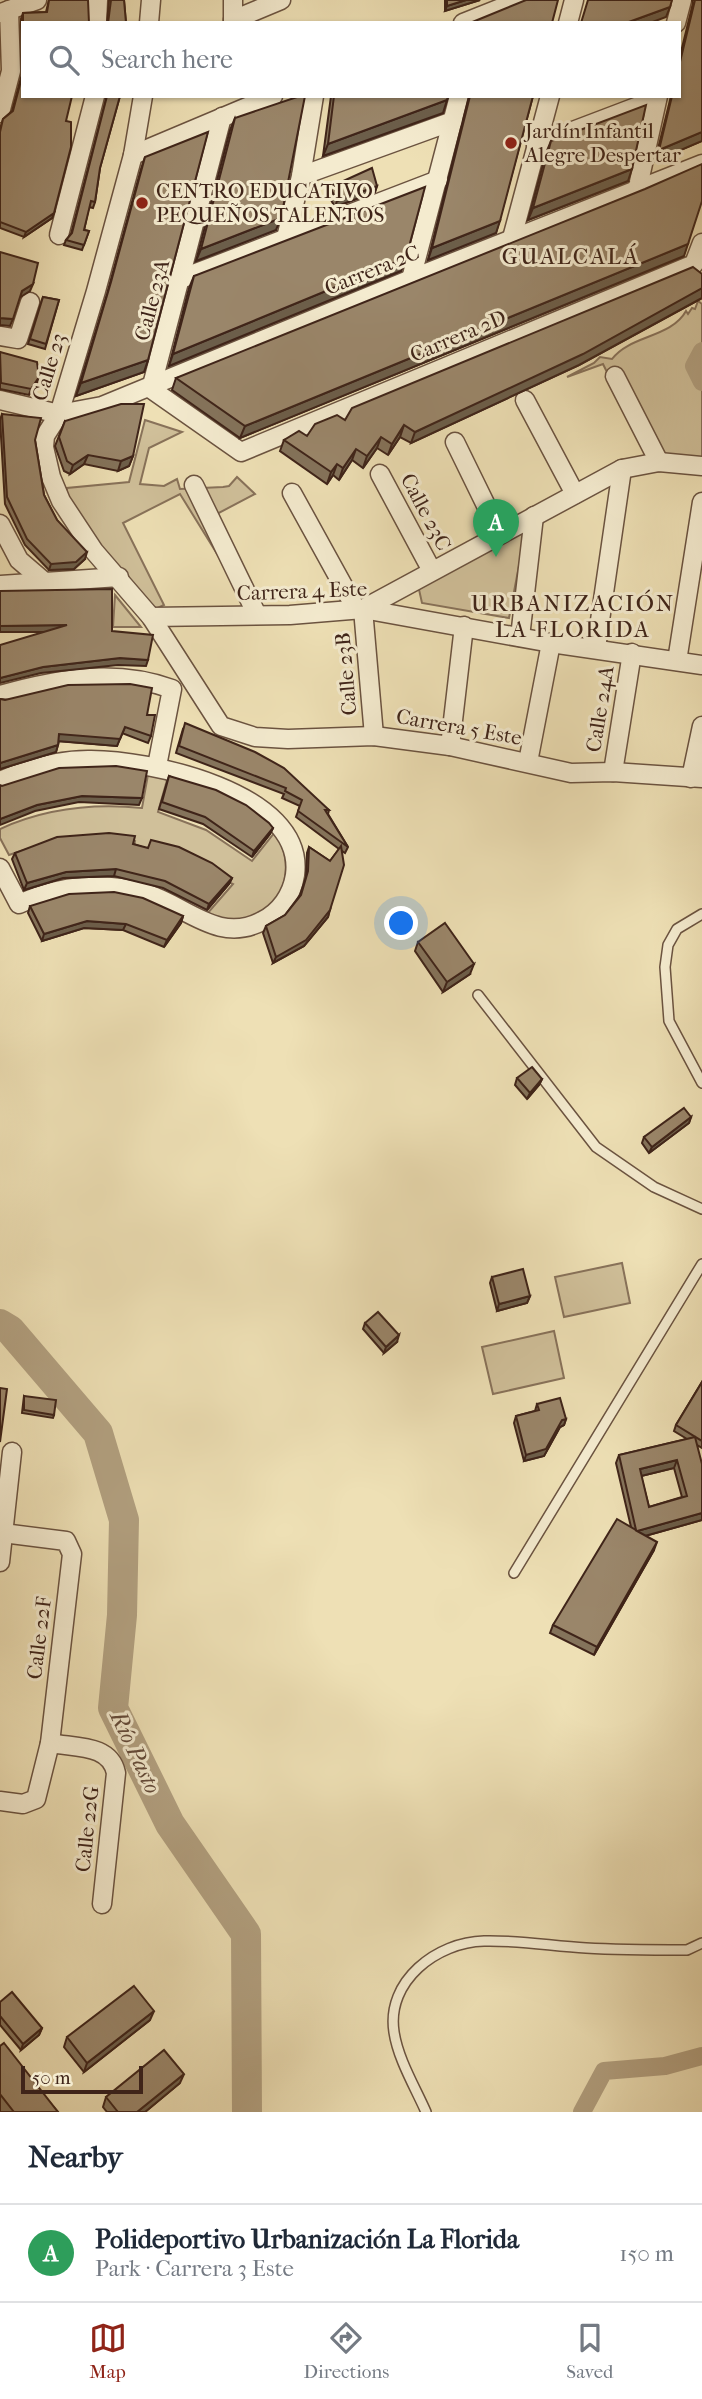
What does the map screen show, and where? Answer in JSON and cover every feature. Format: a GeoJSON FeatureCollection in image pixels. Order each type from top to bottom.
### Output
{"type":"FeatureCollection","features":[{"type":"Feature","properties":{"kind":"street"},"geometry":{"type":"LineString","coordinates":[[0,113],[11,71],[5,12],[37,0]]}},
{"type":"Feature","properties":{"kind":"street"},"geometry":{"type":"LineString","coordinates":[[97,0],[97,21]]}},
{"type":"Feature","properties":{"kind":"street"},"geometry":{"type":"LineString","coordinates":[[149,21],[150,0]]}},
{"type":"Feature","properties":{"kind":"street"},"geometry":{"type":"LineString","coordinates":[[233,0],[233,21],[281,0]]}},
{"type":"Feature","properties":{"kind":"street"},"geometry":{"type":"LineString","coordinates":[[475,15],[520,0]]}},
{"type":"Feature","properties":{"kind":"street"},"geometry":{"type":"LineString","coordinates":[[569,21],[574,0]]}},
{"type":"Feature","properties":{"kind":"street"},"geometry":{"type":"LineString","coordinates":[[677,21],[682,0]]}},
{"type":"Feature","properties":{"kind":"street"},"geometry":{"type":"LineString","coordinates":[[59,234],[94,98]]}},
{"type":"Feature","properties":{"kind":"street","name":"Calle 23"},"geometry":{"type":"LineString","coordinates":[[143,98],[133,155],[59,414],[45,436],[51,477],[61,501],[94,551],[151,617],[221,726]]}},
{"type":"Feature","properties":{"kind":"street"},"geometry":{"type":"LineString","coordinates":[[133,155],[230,108],[266,98]]}},
{"type":"Feature","properties":{"kind":"street"},"geometry":{"type":"LineString","coordinates":[[285,238],[300,176],[314,98]]}},
{"type":"Feature","properties":{"kind":"street"},"geometry":{"type":"LineString","coordinates":[[411,279],[459,98]]}},
{"type":"Feature","properties":{"kind":"street"},"geometry":{"type":"LineString","coordinates":[[512,238],[549,98]]}},
{"type":"Feature","properties":{"kind":"street"},"geometry":{"type":"LineString","coordinates":[[536,145],[657,98]]}},
{"type":"Feature","properties":{"kind":"street"},"geometry":{"type":"LineString","coordinates":[[636,191],[657,98]]}},
{"type":"Feature","properties":{"kind":"street","name":"Calle 23A"},"geometry":{"type":"LineString","coordinates":[[151,389],[230,108]]}},
{"type":"Feature","properties":{"kind":"street"},"geometry":{"type":"LineString","coordinates":[[300,176],[453,121]]}},
{"type":"Feature","properties":{"kind":"street","name":"Carrera 2C"},"geometry":{"type":"LineString","coordinates":[[59,414],[102,407],[151,389],[411,279],[702,164]]}},
{"type":"Feature","properties":{"kind":"street"},"geometry":{"type":"LineString","coordinates":[[183,278],[438,180]]}},
{"type":"Feature","properties":{"kind":"street","name":"Carrera 2D"},"geometry":{"type":"LineString","coordinates":[[151,389],[241,452],[694,264],[702,243]]}},
{"type":"Feature","properties":{"kind":"street"},"geometry":{"type":"LineString","coordinates":[[0,336],[18,339],[30,302]]}},
{"type":"Feature","properties":{"kind":"street"},"geometry":{"type":"LineString","coordinates":[[615,376],[659,462]]}},
{"type":"Feature","properties":{"kind":"street"},"geometry":{"type":"LineString","coordinates":[[0,400],[59,414]]}},
{"type":"Feature","properties":{"kind":"street"},"geometry":{"type":"LineString","coordinates":[[526,400],[575,494]]}},
{"type":"Feature","properties":{"kind":"street"},"geometry":{"type":"LineString","coordinates":[[454,442],[500,534]]}},
{"type":"Feature","properties":{"kind":"street"},"geometry":{"type":"LineString","coordinates":[[359,609],[622,469],[659,462],[702,466]]}},
{"type":"Feature","properties":{"kind":"street","name":"Calle 24A"},"geometry":{"type":"LineString","coordinates":[[596,648],[622,469]]}},
{"type":"Feature","properties":{"kind":"street","name":"Calle 23C"},"geometry":{"type":"LineString","coordinates":[[380,474],[432,571]]}},
{"type":"Feature","properties":{"kind":"street"},"geometry":{"type":"LineString","coordinates":[[194,485],[257,615]]}},
{"type":"Feature","properties":{"kind":"street","name":"Calle 23B"},"geometry":{"type":"LineString","coordinates":[[292,493],[359,609],[374,736]]}},
{"type":"Feature","properties":{"kind":"street"},"geometry":{"type":"LineString","coordinates":[[677,661],[702,502]]}},
{"type":"Feature","properties":{"kind":"street"},"geometry":{"type":"LineString","coordinates":[[520,636],[534,516]]}},
{"type":"Feature","properties":{"kind":"street"},"geometry":{"type":"LineString","coordinates":[[0,524],[19,560],[47,584]]}},
{"type":"Feature","properties":{"kind":"street"},"geometry":{"type":"LineString","coordinates":[[0,585],[47,584],[118,577]]}},
{"type":"Feature","properties":{"kind":"street","name":"Carrera 4 Este"},"geometry":{"type":"LineString","coordinates":[[151,617],[359,609],[551,643],[702,665]]}},
{"type":"Feature","properties":{"kind":"street"},"geometry":{"type":"LineString","coordinates":[[450,746],[464,626]]}},
{"type":"Feature","properties":{"kind":"street"},"geometry":{"type":"LineString","coordinates":[[528,762],[551,643]]}},
{"type":"Feature","properties":{"kind":"street","name":"Calle 24A"},"geometry":{"type":"LineString","coordinates":[[613,772],[632,653]]}},
{"type":"Feature","properties":{"kind":"street"},"geometry":{"type":"LineString","coordinates":[[0,695],[54,682],[104,677],[137,678],[174,690]]}},
{"type":"Feature","properties":{"kind":"street"},"geometry":{"type":"LineString","coordinates":[[157,766],[174,690],[191,680]]}},
{"type":"Feature","properties":{"kind":"street","name":"Carrera 5 Este"},"geometry":{"type":"LineString","coordinates":[[221,726],[255,737],[288,740],[374,736],[450,746],[571,773],[613,772],[698,781]]}},
{"type":"Feature","properties":{"kind":"street"},"geometry":{"type":"LineString","coordinates":[[698,781],[702,726]]}},
{"type":"Feature","properties":{"kind":"street"},"geometry":{"type":"LineString","coordinates":[[0,781],[39,767],[75,761],[157,766],[192,776],[260,809],[282,830],[293,852],[295,873],[289,894],[273,915],[247,927],[220,928],[150,895],[100,886],[54,891],[19,904],[0,868]]}},
{"type":"Feature","properties":{"kind":"street"},"geometry":{"type":"LineString","coordinates":[[0,1562],[12,1452]]}},
{"type":"Feature","properties":{"kind":"street","name":"Calle 22F"},"geometry":{"type":"LineString","coordinates":[[0,1801],[33,1802],[50,1743],[72,1554],[66,1541],[3,1533]]}},
{"type":"Feature","properties":{"kind":"street","name":"Calle 22G"},"geometry":{"type":"LineString","coordinates":[[50,1743],[106,1753],[113,1760],[115,1784],[102,1904]]}},
{"type":"Feature","properties":{"kind":"lane"},"geometry":{"type":"LineString","coordinates":[[702,914],[677,929],[668,945],[665,967],[670,1021],[702,1083]]}},
{"type":"Feature","properties":{"kind":"lane"},"geometry":{"type":"LineString","coordinates":[[478,995],[596,1147],[654,1186],[702,1209]]}},
{"type":"Feature","properties":{"kind":"lane"},"geometry":{"type":"LineString","coordinates":[[514,1573],[702,1264]]}},
{"type":"Feature","properties":{"kind":"lane"},"geometry":{"type":"LineString","coordinates":[[426,2112],[394,2032],[397,2001],[406,1979],[426,1961],[450,1948],[482,1940],[589,1948],[687,1950],[702,1943]]}},
{"type":"Feature","properties":{"kind":"shaded area"},"geometry":{"type":"Polygon","coordinates":[[[698,301],[702,304],[702,460],[646,452],[603,364],[567,377],[600,357],[612,359],[629,345],[671,327],[686,311],[688,314],[692,308],[695,309],[698,301]]]}},
{"type":"Feature","properties":{"kind":"shaded area"},"geometry":{"type":"Polygon","coordinates":[[[145,420],[182,432],[149,448],[140,484],[164,486],[177,479],[180,489],[223,487],[229,486],[237,477],[255,494],[211,517],[245,599],[180,494],[123,523],[164,605],[151,611],[98,553],[75,519],[67,488],[129,482],[145,420]]]}},
{"type":"Feature","properties":{"kind":"shaded area"},"geometry":{"type":"Polygon","coordinates":[[[526,529],[509,618],[422,603],[418,585],[526,529]]]}},
{"type":"Feature","properties":{"kind":"shaded area"},"geometry":{"type":"Polygon","coordinates":[[[115,595],[141,627],[113,627],[115,595]]]}},
{"type":"Feature","properties":{"kind":"shaded area"},"geometry":{"type":"Polygon","coordinates":[[[149,769],[169,773],[158,812],[206,830],[252,861],[275,832],[282,846],[285,876],[274,902],[264,912],[250,919],[233,921],[206,915],[233,884],[150,844],[140,883],[127,881],[135,841],[71,840],[9,855],[0,838],[0,829],[17,822],[52,812],[87,807],[142,808],[149,769]]]}},
{"type":"Feature","properties":{"kind":"shaded area"},"geometry":{"type":"Polygon","coordinates":[[[622,1263],[630,1303],[564,1317],[555,1277],[622,1263]]]}},
{"type":"Feature","properties":{"kind":"shaded area"},"geometry":{"type":"Polygon","coordinates":[[[554,1331],[564,1378],[493,1394],[482,1347],[554,1331]]]}},
{"type":"Feature","properties":{"kind":"building"},"geometry":{"type":"Polygon","coordinates":[[[49,0],[88,0],[89,21],[23,21],[23,13],[47,12],[49,0]]]}},
{"type":"Feature","properties":{"kind":"building"},"geometry":{"type":"Polygon","coordinates":[[[111,0],[124,0],[126,21],[108,21],[111,0]]]}},
{"type":"Feature","properties":{"kind":"building"},"geometry":{"type":"Polygon","coordinates":[[[447,0],[466,0],[447,6],[447,0]]]}},
{"type":"Feature","properties":{"kind":"building"},"geometry":{"type":"Polygon","coordinates":[[[526,0],[558,0],[553,21],[475,21],[526,0]]]}},
{"type":"Feature","properties":{"kind":"building"},"geometry":{"type":"Polygon","coordinates":[[[588,0],[672,0],[670,7],[632,21],[582,21],[588,0]]]}},
{"type":"Feature","properties":{"kind":"building"},"geometry":{"type":"Polygon","coordinates":[[[695,0],[702,0],[702,132],[659,150],[672,98],[681,98],[681,58],[695,0]]]}},
{"type":"Feature","properties":{"kind":"building"},"geometry":{"type":"Polygon","coordinates":[[[21,81],[21,98],[72,98],[66,121],[71,122],[71,147],[54,213],[26,232],[0,222],[0,132],[3,119],[13,111],[21,81]]]}},
{"type":"Feature","properties":{"kind":"building"},"geometry":{"type":"Polygon","coordinates":[[[106,98],[119,98],[100,168],[95,202],[91,201],[84,230],[89,231],[84,245],[66,240],[72,233],[106,98]]]}},
{"type":"Feature","properties":{"kind":"building"},"geometry":{"type":"Polygon","coordinates":[[[294,98],[305,98],[281,218],[201,249],[235,118],[294,98]]]}},
{"type":"Feature","properties":{"kind":"building"},"geometry":{"type":"Polygon","coordinates":[[[334,98],[448,98],[447,100],[328,144],[334,98]]]}},
{"type":"Feature","properties":{"kind":"building"},"geometry":{"type":"Polygon","coordinates":[[[470,98],[532,98],[500,221],[432,248],[470,98]]]}},
{"type":"Feature","properties":{"kind":"building"},"geometry":{"type":"Polygon","coordinates":[[[646,105],[632,169],[533,208],[551,141],[646,105]]]}},
{"type":"Feature","properties":{"kind":"building"},"geometry":{"type":"Polygon","coordinates":[[[208,132],[148,360],[81,383],[145,157],[208,132]]]}},
{"type":"Feature","properties":{"kind":"building"},"geometry":{"type":"Polygon","coordinates":[[[702,164],[702,201],[688,244],[245,426],[176,378],[645,189],[702,164]]]}},
{"type":"Feature","properties":{"kind":"building"},"geometry":{"type":"Polygon","coordinates":[[[372,168],[377,186],[337,201],[330,187],[372,168]]]}},
{"type":"Feature","properties":{"kind":"building"},"geometry":{"type":"Polygon","coordinates":[[[425,187],[406,258],[173,354],[194,276],[425,187]]]}},
{"type":"Feature","properties":{"kind":"building"},"geometry":{"type":"Polygon","coordinates":[[[0,252],[38,263],[33,284],[22,291],[13,319],[0,318],[0,252]]]}},
{"type":"Feature","properties":{"kind":"building"},"geometry":{"type":"Polygon","coordinates":[[[693,267],[702,274],[702,288],[583,354],[415,432],[404,425],[392,444],[381,437],[367,456],[356,449],[343,468],[337,464],[331,472],[284,440],[299,431],[307,436],[315,424],[337,415],[345,420],[352,408],[693,267]]]}},
{"type":"Feature","properties":{"kind":"building"},"geometry":{"type":"Polygon","coordinates":[[[43,297],[59,300],[46,344],[30,339],[43,297]]]}},
{"type":"Feature","properties":{"kind":"building"},"geometry":{"type":"Polygon","coordinates":[[[0,352],[37,362],[39,377],[31,389],[1,383],[0,352]]]}},
{"type":"Feature","properties":{"kind":"building"},"geometry":{"type":"Polygon","coordinates":[[[121,404],[144,404],[133,456],[121,461],[88,455],[73,465],[67,461],[59,437],[65,421],[121,404]]]}},
{"type":"Feature","properties":{"kind":"building"},"geometry":{"type":"Polygon","coordinates":[[[2,414],[41,418],[35,440],[44,495],[57,520],[87,552],[76,562],[51,564],[27,539],[7,497],[2,414]]]}},
{"type":"Feature","properties":{"kind":"building"},"geometry":{"type":"Polygon","coordinates":[[[112,589],[112,631],[153,635],[148,660],[120,658],[43,667],[0,678],[0,645],[67,625],[0,626],[0,591],[112,589]]]}},
{"type":"Feature","properties":{"kind":"building"},"geometry":{"type":"Polygon","coordinates":[[[130,684],[152,688],[147,715],[155,715],[151,736],[125,727],[120,739],[59,734],[58,745],[0,763],[0,699],[68,685],[130,684]]]}},
{"type":"Feature","properties":{"kind":"building"},"geometry":{"type":"Polygon","coordinates":[[[185,723],[255,752],[284,768],[329,810],[325,810],[348,847],[298,811],[302,800],[285,791],[286,788],[179,746],[185,723]]]}},
{"type":"Feature","properties":{"kind":"building"},"geometry":{"type":"Polygon","coordinates":[[[116,766],[147,771],[142,798],[82,796],[37,805],[0,819],[0,785],[59,768],[116,766]]]}},
{"type":"Feature","properties":{"kind":"building"},"geometry":{"type":"Polygon","coordinates":[[[169,776],[216,790],[246,805],[273,828],[254,851],[205,817],[162,802],[169,776]]]}},
{"type":"Feature","properties":{"kind":"building"},"geometry":{"type":"Polygon","coordinates":[[[109,833],[135,836],[133,844],[148,848],[151,840],[179,847],[212,863],[232,878],[209,904],[165,881],[116,869],[66,872],[27,883],[15,853],[57,837],[109,833]]]}},
{"type":"Feature","properties":{"kind":"building"},"geometry":{"type":"Polygon","coordinates":[[[341,846],[344,865],[330,910],[306,940],[276,957],[266,926],[285,915],[301,895],[308,871],[309,847],[330,861],[341,846]]]}},
{"type":"Feature","properties":{"kind":"building"},"geometry":{"type":"Polygon","coordinates":[[[114,892],[143,898],[183,916],[167,940],[126,924],[87,921],[44,934],[30,906],[69,894],[114,892]]]}},
{"type":"Feature","properties":{"kind":"building"},"geometry":{"type":"Polygon","coordinates":[[[445,923],[474,964],[447,982],[418,942],[445,923]]]}},
{"type":"Feature","properties":{"kind":"building"},"geometry":{"type":"Polygon","coordinates":[[[532,1067],[542,1079],[530,1093],[517,1078],[532,1067]]]}},
{"type":"Feature","properties":{"kind":"building"},"geometry":{"type":"Polygon","coordinates":[[[684,1108],[691,1117],[652,1147],[644,1137],[684,1108]]]}},
{"type":"Feature","properties":{"kind":"building"},"geometry":{"type":"Polygon","coordinates":[[[523,1269],[530,1296],[499,1304],[492,1277],[523,1269]]]}},
{"type":"Feature","properties":{"kind":"building"},"geometry":{"type":"Polygon","coordinates":[[[378,1312],[399,1335],[386,1347],[365,1323],[378,1312]]]}},
{"type":"Feature","properties":{"kind":"building"},"geometry":{"type":"Polygon","coordinates":[[[702,1382],[702,1441],[676,1425],[702,1382]]]}},
{"type":"Feature","properties":{"kind":"building"},"geometry":{"type":"Polygon","coordinates":[[[0,1388],[7,1389],[0,1442],[0,1388]]]}},
{"type":"Feature","properties":{"kind":"building"},"geometry":{"type":"Polygon","coordinates":[[[24,1396],[56,1400],[54,1415],[24,1410],[24,1396]]]}},
{"type":"Feature","properties":{"kind":"building"},"geometry":{"type":"Polygon","coordinates":[[[560,1398],[566,1419],[562,1420],[546,1449],[526,1455],[516,1416],[539,1410],[537,1404],[560,1398]]]}},
{"type":"Feature","properties":{"kind":"building"},"geometry":{"type":"Polygon","coordinates":[[[695,1437],[702,1464],[702,1513],[637,1531],[657,1542],[597,1647],[553,1625],[617,1519],[636,1530],[619,1455],[695,1437]],[[677,1460],[640,1469],[649,1507],[687,1496],[677,1460]]]}},
{"type":"Feature","properties":{"kind":"building"},"geometry":{"type":"Polygon","coordinates":[[[134,1986],[154,2011],[87,2063],[67,2037],[134,1986]]]}},
{"type":"Feature","properties":{"kind":"building"},"geometry":{"type":"Polygon","coordinates":[[[12,1992],[42,2028],[23,2044],[0,2016],[0,2002],[12,1992]]]}},
{"type":"Feature","properties":{"kind":"building"},"geometry":{"type":"Polygon","coordinates":[[[4,2043],[58,2112],[14,2112],[0,2094],[0,2046],[4,2043]]]}},
{"type":"Feature","properties":{"kind":"building"},"geometry":{"type":"Polygon","coordinates":[[[164,2050],[184,2074],[137,2112],[118,2112],[106,2097],[164,2050]]]}},
{"type":"Feature","properties":{"kind":"waterway"},"geometry":{"type":"LineString","coordinates":[[702,351],[694,366],[702,382]]}},
{"type":"Feature","properties":{"kind":"waterway","name":"Río Pasto"},"geometry":{"type":"LineString","coordinates":[[0,1324],[10,1330],[98,1433],[124,1520],[122,1615],[113,1708],[170,1824],[246,1934],[247,2112]]}},
{"type":"Feature","properties":{"kind":"waterway"},"geometry":{"type":"LineString","coordinates":[[582,2112],[604,2071],[665,2066],[702,2056]]}},
{"type":"Feature","properties":{"kind":"place","name":"Jardín Infantil Alegre Despertar"},"geometry":{"type":"Point","coordinates":[511,143]}},
{"type":"Feature","properties":{"kind":"place","name":"CENTRO EDUCATIVO PEQUEÑOS TALENTOS"},"geometry":{"type":"Point","coordinates":[142,203]}},
{"type":"Feature","properties":{"kind":"place","name":"Polideportivo Urbanización La Florida"},"geometry":{"type":"Point","coordinates":[496,557]}},
{"type":"Feature","properties":{"kind":"district","name":"GUALCALÁ"},"geometry":{"type":"Point","coordinates":[571,256]}},
{"type":"Feature","properties":{"kind":"district","name":"URBANIZACIÓN LA FLORIDA"},"geometry":{"type":"Point","coordinates":[573,616]}}]}
